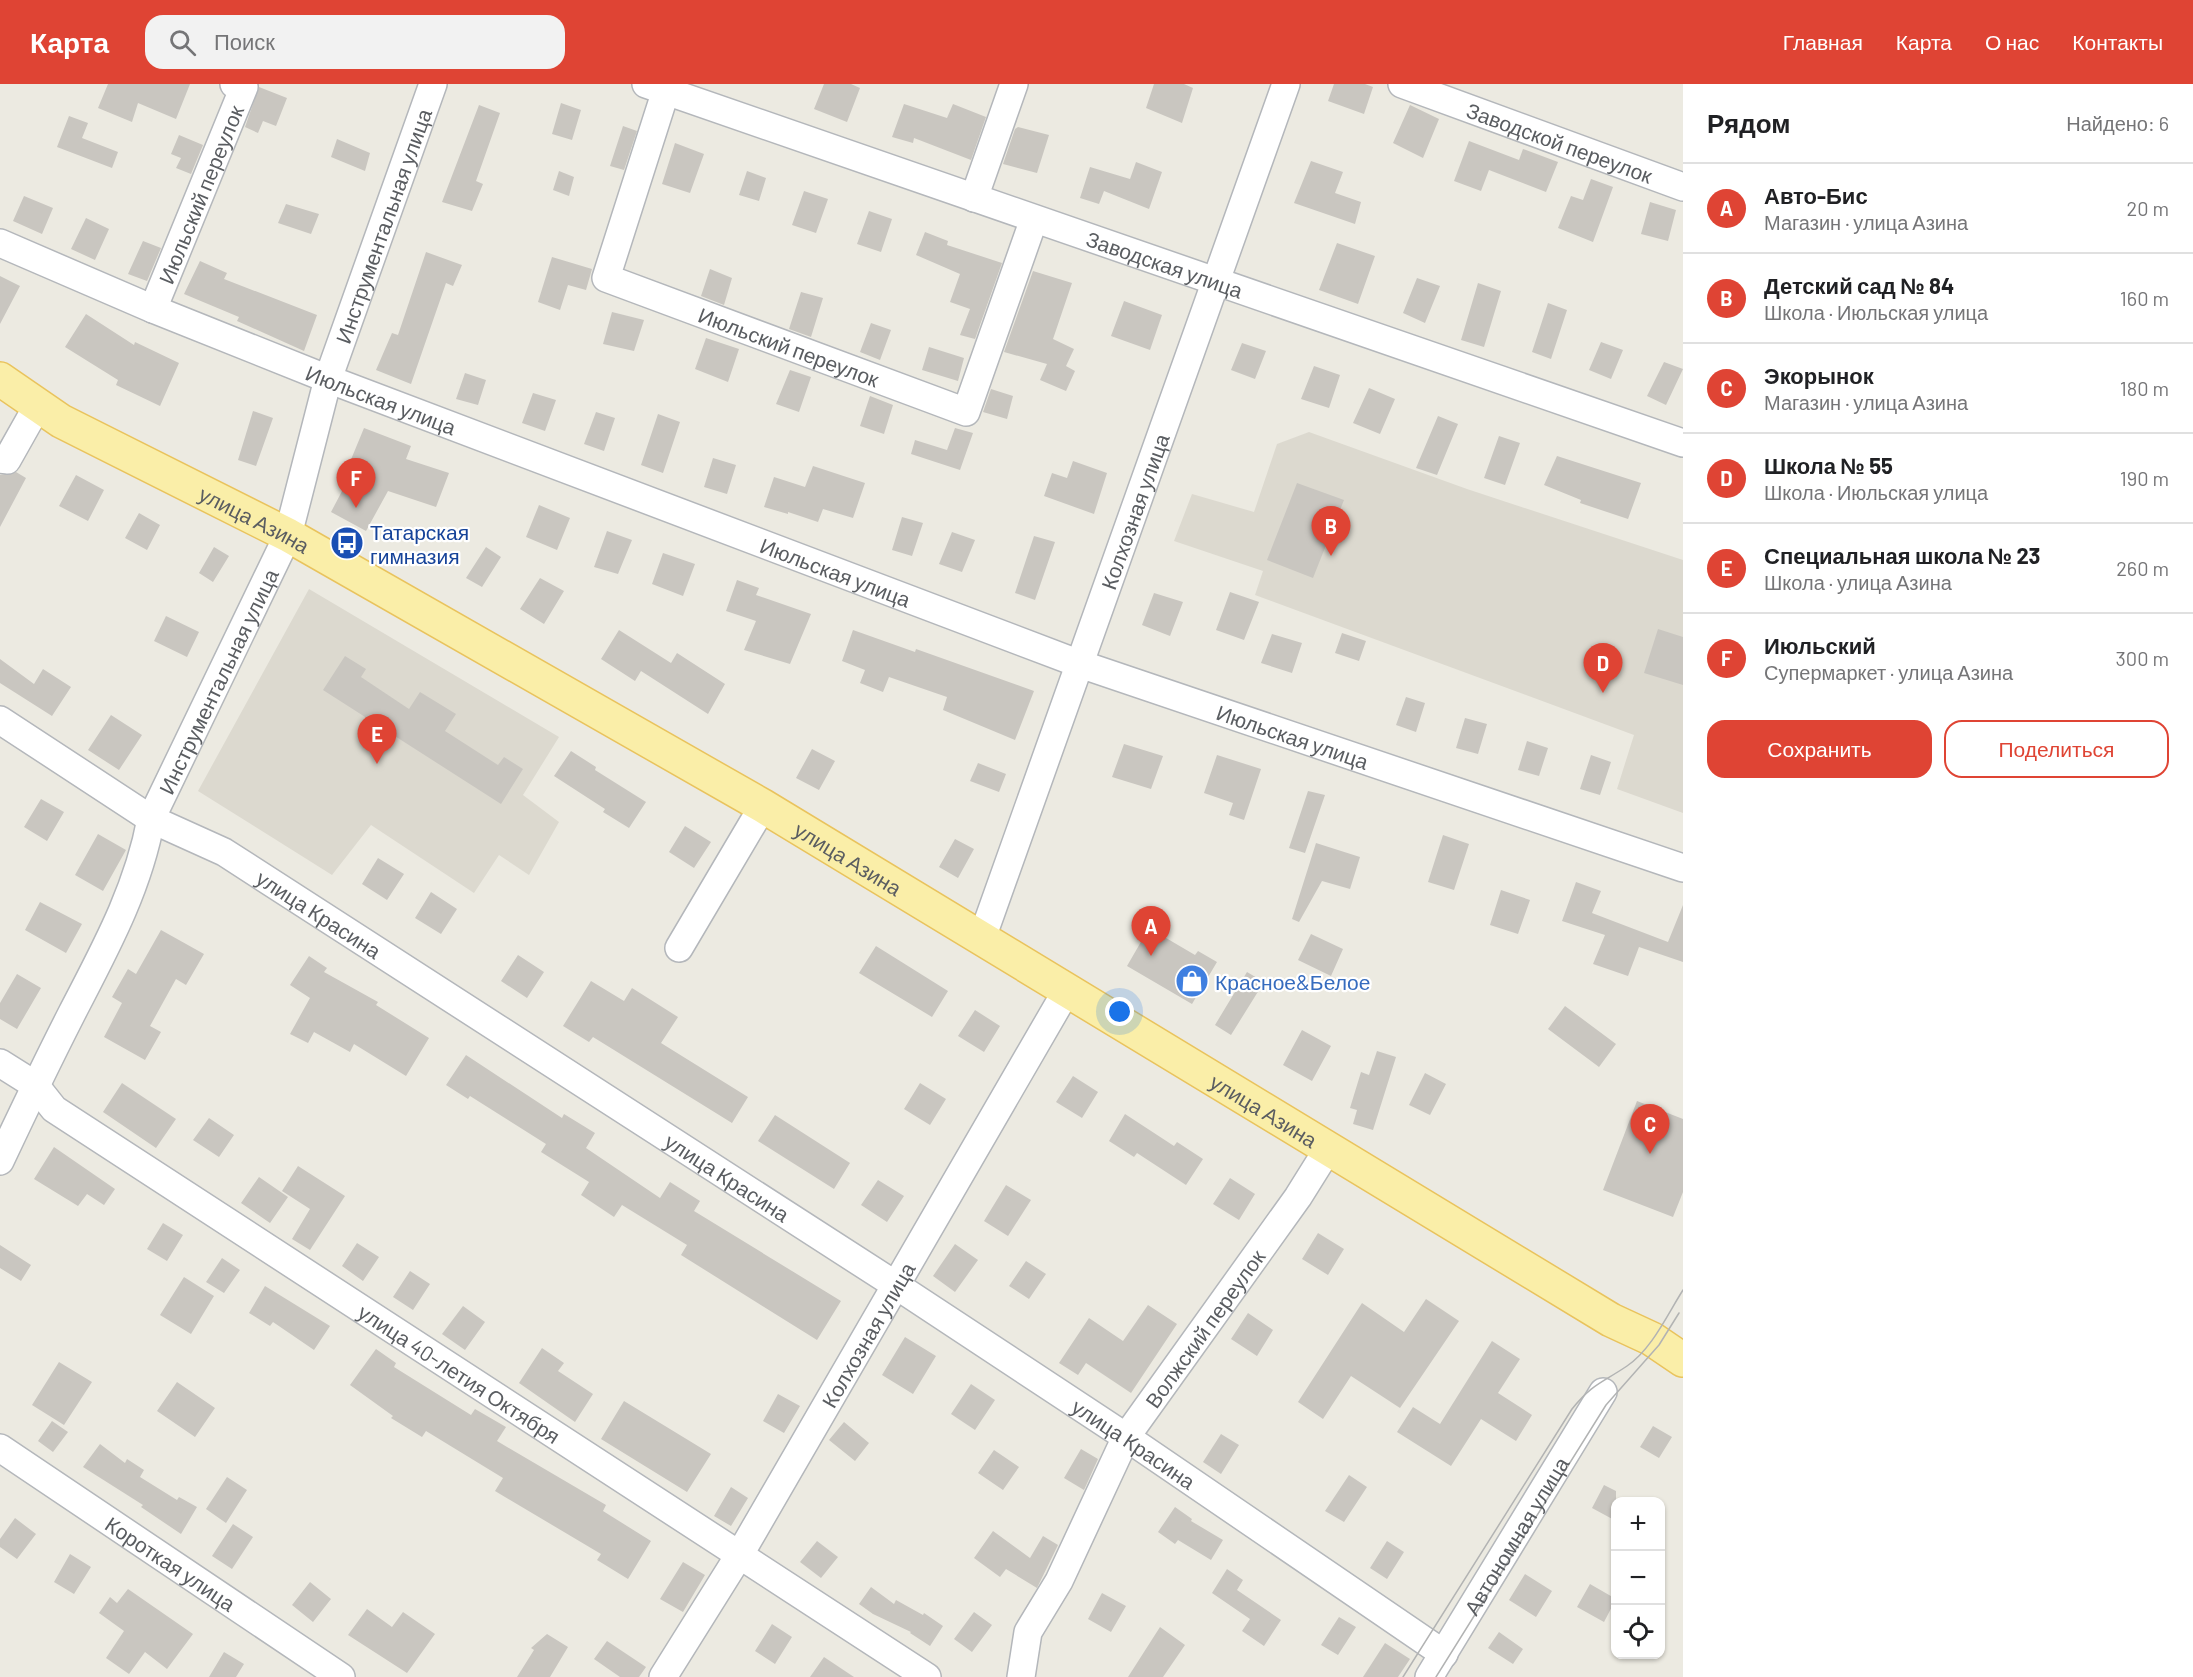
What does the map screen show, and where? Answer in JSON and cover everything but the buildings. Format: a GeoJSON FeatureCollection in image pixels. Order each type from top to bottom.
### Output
{"type":"FeatureCollection","features":[{"type":"Feature","properties":{"kind":"main road","name":"улица Азина"},"geometry":{"type":"LineString","coordinates":[[0,379],[61,421],[288,535],[763,806],[1611,1320],[1652,1339],[1683,1360]]}},
{"type":"Feature","properties":{"kind":"street","name":"Июльский переулок"},"geometry":{"type":"LineString","coordinates":[[153,309],[244,87],[234,84]]}},
{"type":"Feature","properties":{"kind":"street","name":"Инструментальная улица"},"geometry":{"type":"LineString","coordinates":[[0,1161],[35,1085],[120,921],[145,849],[150,819],[288,535],[328,379],[433,84]]}},
{"type":"Feature","properties":{"kind":"street"},"geometry":{"type":"LineString","coordinates":[[974,198],[1014,84]]}},
{"type":"Feature","properties":{"kind":"street","name":"Колхозная улица"},"geometry":{"type":"LineString","coordinates":[[982,938],[1286,84]]}},
{"type":"Feature","properties":{"kind":"street","name":"Заводской переулок"},"geometry":{"type":"LineString","coordinates":[[1402,84],[1683,187]]}},
{"type":"Feature","properties":{"kind":"street","name":"Июльский переулок"},"geometry":{"type":"LineString","coordinates":[[660,86],[606,278],[966,412],[1034,219]]}},
{"type":"Feature","properties":{"kind":"street","name":"Заводская улица"},"geometry":{"type":"LineString","coordinates":[[660,86],[1034,219],[1683,443]]}},
{"type":"Feature","properties":{"kind":"street","name":"Июльская улица"},"geometry":{"type":"LineString","coordinates":[[0,243],[153,309],[328,379],[1080,664],[1683,868]]}},
{"type":"Feature","properties":{"kind":"street"},"geometry":{"type":"LineString","coordinates":[[0,459],[7,460],[38,405]]}},
{"type":"Feature","properties":{"kind":"street","name":"улица Красина"},"geometry":{"type":"LineString","coordinates":[[0,720],[150,819],[224,852],[897,1286],[1126,1437],[1443,1654]]}},
{"type":"Feature","properties":{"kind":"street"},"geometry":{"type":"LineString","coordinates":[[679,948],[763,806]]}},
{"type":"Feature","properties":{"kind":"street","name":"Колхозная улица"},"geometry":{"type":"LineString","coordinates":[[663,1677],[740,1554],[1067,990]]}},
{"type":"Feature","properties":{"kind":"street","name":"улица 40-летия Октября"},"geometry":{"type":"LineString","coordinates":[[0,1063],[35,1085],[54,1108],[927,1677]]}},
{"type":"Feature","properties":{"kind":"street","name":"Волжский переулок"},"geometry":{"type":"LineString","coordinates":[[1021,1677],[1028,1632],[1059,1581],[1126,1437],[1298,1197],[1328,1149]]}},
{"type":"Feature","properties":{"kind":"street","name":"Автономная улица"},"geometry":{"type":"LineString","coordinates":[[1429,1677],[1603,1392]]}},
{"type":"Feature","properties":{"kind":"street","name":"Короткая улица"},"geometry":{"type":"LineString","coordinates":[[0,1448],[341,1677]]}},
{"type":"Feature","properties":{"kind":"shaded area"},"geometry":{"type":"Polygon","coordinates":[[[1309,432],[1467,489],[1683,560],[1683,813],[1617,789],[1634,735],[1255,595],[1263,571],[1174,541],[1192,494],[1254,512],[1277,444],[1309,432]]]}},
{"type":"Feature","properties":{"kind":"shaded area"},"geometry":{"type":"Polygon","coordinates":[[[309,589],[559,737],[523,795],[559,822],[529,875],[499,855],[474,893],[371,825],[332,875],[198,791],[309,589]]]}},
{"type":"Feature","properties":{"kind":"tram line"},"geometry":{"type":"LineString","coordinates":[[1403,1677],[1572,1409],[1592,1388],[1636,1359],[1658,1331],[1683,1290]]}},
{"type":"Feature","properties":{"kind":"tram line"},"geometry":{"type":"LineString","coordinates":[[1436,1677],[1606,1405],[1659,1345],[1679,1313]]}},
{"type":"Feature","properties":{"kind":"place","name":"Июльский"},"geometry":{"type":"Point","coordinates":[356,508]}},
{"type":"Feature","properties":{"kind":"place","name":"Татарская гимназия"},"geometry":{"type":"Point","coordinates":[347,543]}},
{"type":"Feature","properties":{"kind":"place","name":"Детский сад № 84"},"geometry":{"type":"Point","coordinates":[1331,556]}},
{"type":"Feature","properties":{"kind":"place","name":"Школа № 55"},"geometry":{"type":"Point","coordinates":[1603,693]}},
{"type":"Feature","properties":{"kind":"place","name":"Специальная школа № 23"},"geometry":{"type":"Point","coordinates":[377,764]}},
{"type":"Feature","properties":{"kind":"place","name":"Авто-Бис"},"geometry":{"type":"Point","coordinates":[1151,956]}},
{"type":"Feature","properties":{"kind":"place","name":"Красное&Белое"},"geometry":{"type":"Point","coordinates":[1192,981]}},
{"type":"Feature","properties":{"kind":"place","name":"Экорынок"},"geometry":{"type":"Point","coordinates":[1650,1154]}}]}
